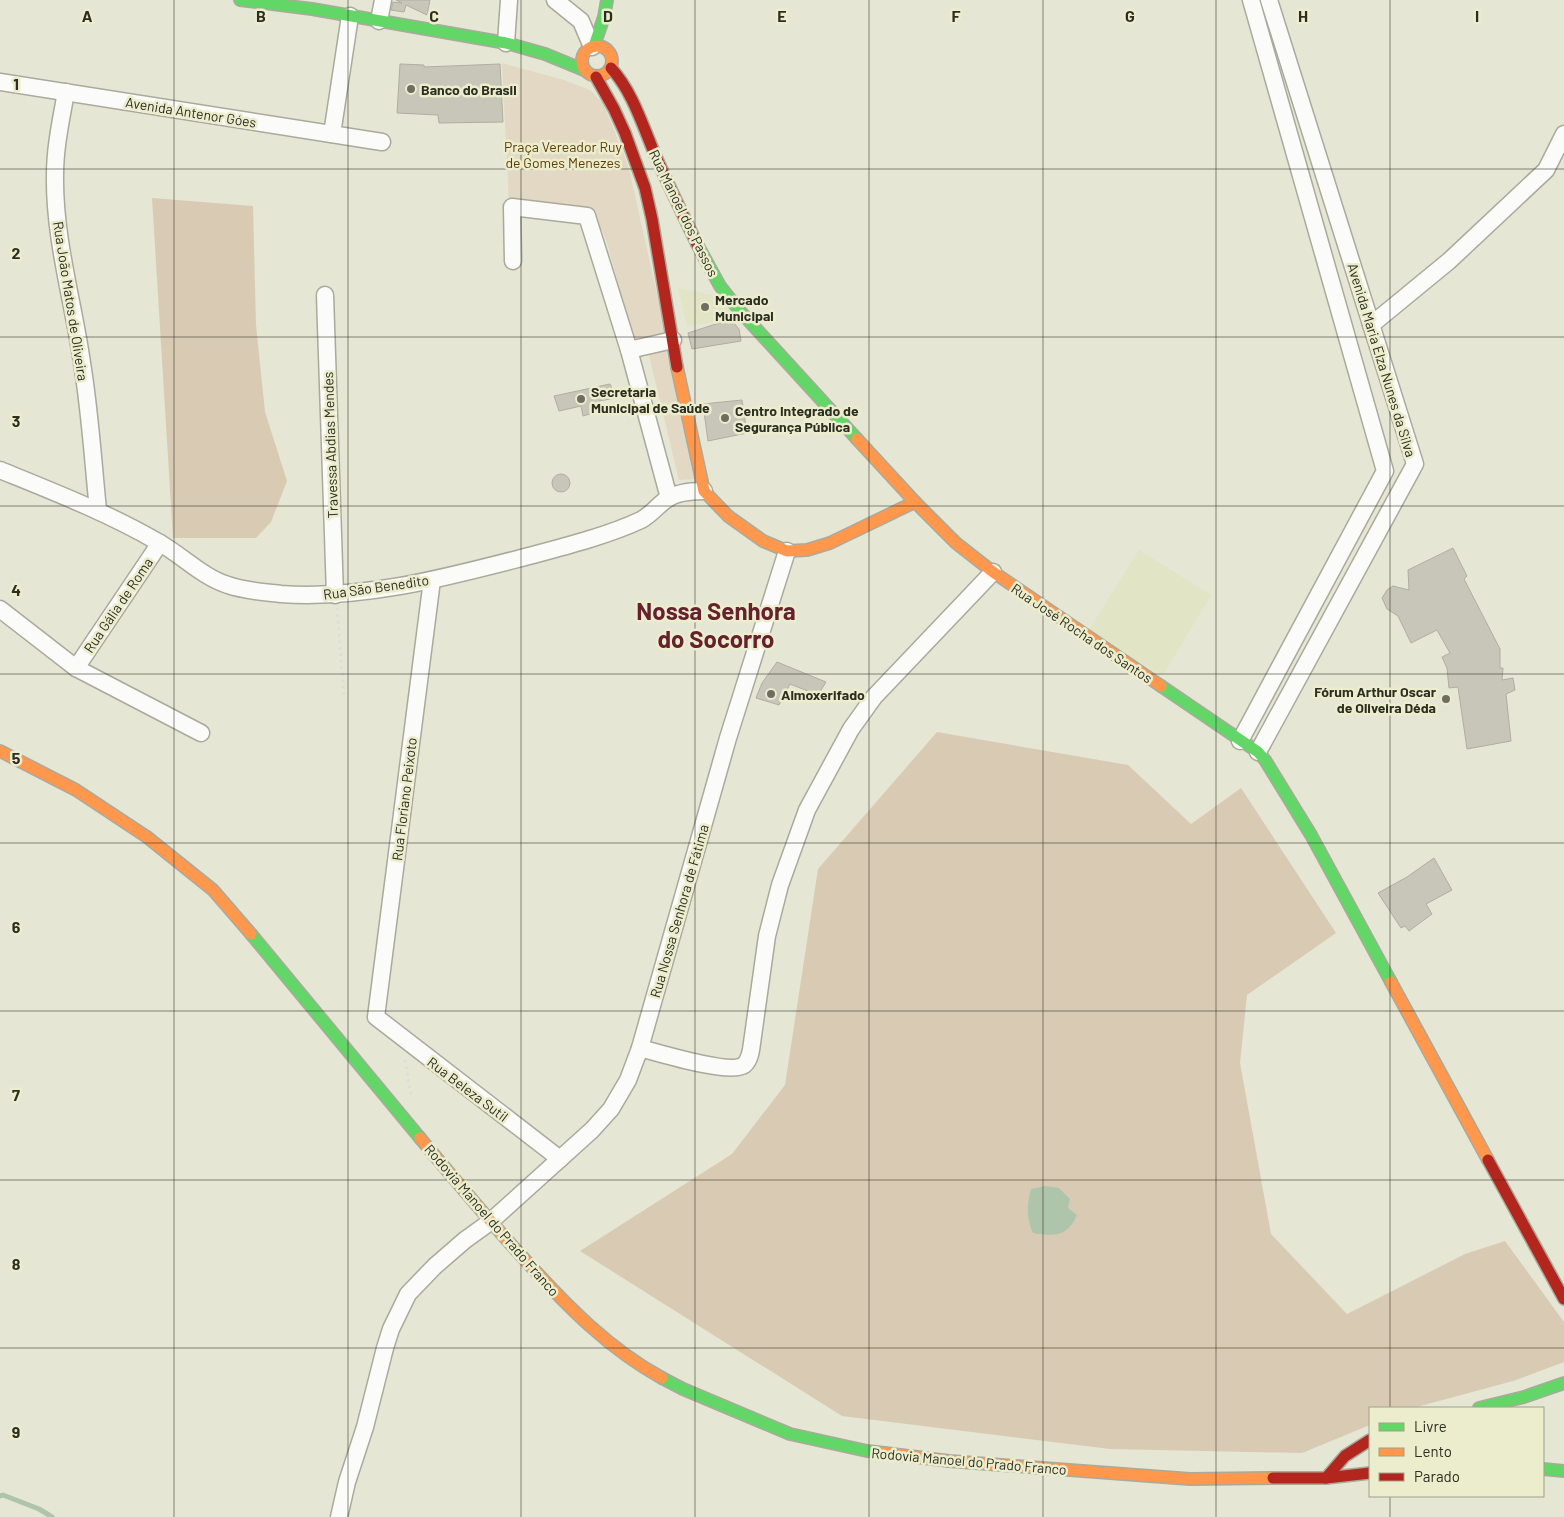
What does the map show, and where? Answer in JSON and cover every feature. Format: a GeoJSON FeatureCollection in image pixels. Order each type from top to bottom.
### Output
{"type":"FeatureCollection","features":[{"type":"Feature","properties":{"kind":"street"},"geometry":{"type":"LineString","coordinates":[[240,0],[313,4],[350,16],[506,43],[545,54],[596,76],[604,75],[610,68],[612,60],[609,52],[610,36],[608,25],[604,17]]}},
{"type":"Feature","properties":{"kind":"street"},"geometry":{"type":"LineString","coordinates":[[379,20],[383,0]]}},
{"type":"Feature","properties":{"kind":"street"},"geometry":{"type":"LineString","coordinates":[[506,43],[508,0]]}},
{"type":"Feature","properties":{"kind":"street"},"geometry":{"type":"LineString","coordinates":[[555,0],[581,20]]}},
{"type":"Feature","properties":{"kind":"street"},"geometry":{"type":"LineString","coordinates":[[572,0],[581,20],[590,50]]}},
{"type":"Feature","properties":{"kind":"street"},"geometry":{"type":"LineString","coordinates":[[584,70],[582,65],[604,17],[607,0]]}},
{"type":"Feature","properties":{"kind":"street","name":"Avenida Maria Elza Nunes da Silva"},"geometry":{"type":"LineString","coordinates":[[1240,741],[1385,471],[1251,0]]}},
{"type":"Feature","properties":{"kind":"street","name":"Avenida Maria Elza Nunes da Silva"},"geometry":{"type":"LineString","coordinates":[[1258,752],[1415,464],[1269,0]]}},
{"type":"Feature","properties":{"kind":"street"},"geometry":{"type":"LineString","coordinates":[[332,134],[350,16]]}},
{"type":"Feature","properties":{"kind":"street"},"geometry":{"type":"LineString","coordinates":[[545,54],[604,48],[609,52]]}},
{"type":"Feature","properties":{"kind":"street","name":"Rua Manoel dos Passos"},"geometry":{"type":"LineString","coordinates":[[610,68],[622,80],[664,175],[702,254],[720,286],[770,346],[915,502]]}},
{"type":"Feature","properties":{"kind":"street"},"geometry":{"type":"LineString","coordinates":[[596,76],[614,109],[645,188],[681,390],[704,491],[728,516],[763,541],[787,550],[807,550],[830,543],[915,502]]}},
{"type":"Feature","properties":{"kind":"street","name":"Avenida Antenor Góes"},"geometry":{"type":"LineString","coordinates":[[0,82],[382,142]]}},
{"type":"Feature","properties":{"kind":"street","name":"Rua João Matos de Oliveira"},"geometry":{"type":"LineString","coordinates":[[66,92],[57,144],[55,175],[57,212],[62,255],[82,363],[98,510]]}},
{"type":"Feature","properties":{"kind":"street"},"geometry":{"type":"LineString","coordinates":[[1371,325],[1449,261],[1546,170],[1564,134]]}},
{"type":"Feature","properties":{"kind":"street"},"geometry":{"type":"LineString","coordinates":[[513,261],[512,207],[587,216],[629,350],[669,498]]}},
{"type":"Feature","properties":{"kind":"street","name":"Travessa Abdias Mendes"},"geometry":{"type":"LineString","coordinates":[[325,295],[335,595]]}},
{"type":"Feature","properties":{"kind":"street"},"geometry":{"type":"LineString","coordinates":[[629,350],[673,340]]}},
{"type":"Feature","properties":{"kind":"street","name":"Rua São Benedito"},"geometry":{"type":"LineString","coordinates":[[0,470],[98,510],[160,543],[197,570],[227,585],[246,590],[305,596],[335,595],[432,580],[535,554],[618,530],[643,519],[669,498],[692,491],[704,491]]}},
{"type":"Feature","properties":{"kind":"street","name":"Rua José Rocha dos Santos"},"geometry":{"type":"LineString","coordinates":[[915,502],[956,543],[993,572],[1258,752]]}},
{"type":"Feature","properties":{"kind":"street","name":"Rua Gália de Roma"},"geometry":{"type":"LineString","coordinates":[[76,668],[160,543]]}},
{"type":"Feature","properties":{"kind":"street","name":"Rua Nossa Senhora de Fátima"},"geometry":{"type":"LineString","coordinates":[[339,1517],[346,1482],[365,1427],[385,1348],[391,1329],[408,1294],[435,1266],[465,1240],[490,1222],[592,1130],[611,1109],[628,1080],[640,1048],[728,738],[787,550]]}},
{"type":"Feature","properties":{"kind":"street"},"geometry":{"type":"LineString","coordinates":[[640,1048],[727,1068],[743,1066],[748,1061],[769,928],[780,885],[807,810],[850,729],[874,697],[993,572]]}},
{"type":"Feature","properties":{"kind":"street","name":"Rua Floriano Peixoto"},"geometry":{"type":"LineString","coordinates":[[376,1018],[432,580]]}},
{"type":"Feature","properties":{"kind":"street"},"geometry":{"type":"LineString","coordinates":[[0,609],[76,668],[201,733]]}},
{"type":"Feature","properties":{"kind":"street","name":"Rodovia Manoel do Prado Franco"},"geometry":{"type":"LineString","coordinates":[[0,751],[84,795],[147,837],[213,890],[266,951],[490,1222],[561,1300],[596,1332],[646,1369],[700,1396],[790,1434],[866,1452],[948,1461],[1190,1479],[1326,1478],[1369,1473]]}},
{"type":"Feature","properties":{"kind":"street"},"geometry":{"type":"LineString","coordinates":[[1258,752],[1311,835],[1564,1299]]}},
{"type":"Feature","properties":{"kind":"street","name":"Rua Beleza Sutil"},"geometry":{"type":"LineString","coordinates":[[376,1018],[560,1159]]}},
{"type":"Feature","properties":{"kind":"street"},"geometry":{"type":"LineString","coordinates":[[1483,1407],[1524,1397],[1564,1383]]}},
{"type":"Feature","properties":{"kind":"street"},"geometry":{"type":"LineString","coordinates":[[1326,1478],[1355,1447],[1369,1440]]}},
{"type":"Feature","properties":{"kind":"street"},"geometry":{"type":"LineString","coordinates":[[1544,1470],[1564,1471]]}},
{"type":"Feature","properties":{"kind":"path"},"geometry":{"type":"LineString","coordinates":[[335,595],[344,698]]}},
{"type":"Feature","properties":{"kind":"path"},"geometry":{"type":"LineString","coordinates":[[403,1056],[407,1064],[413,1104],[411,1126]]}},
{"type":"Feature","properties":{"kind":"shaded area"},"geometry":{"type":"Polygon","coordinates":[[[152,198],[253,206],[256,325],[265,412],[287,481],[271,522],[256,538],[173,538],[152,198]]]}},
{"type":"Feature","properties":{"kind":"shaded area","name":"Mercado Municipal"},"geometry":{"type":"Polygon","coordinates":[[[678,288],[718,296],[736,318],[687,326],[678,288]]]}},
{"type":"Feature","properties":{"kind":"shaded area"},"geometry":{"type":"Polygon","coordinates":[[[1139,550],[1211,595],[1163,675],[1087,633],[1139,550]]]}},
{"type":"Feature","properties":{"kind":"shaded area"},"geometry":{"type":"Polygon","coordinates":[[[937,732],[1128,765],[1191,824],[1241,788],[1336,933],[1247,995],[1240,1063],[1271,1234],[1347,1314],[1465,1254],[1505,1241],[1564,1322],[1564,1362],[1513,1381],[1417,1407],[1369,1407],[1369,1425],[1302,1453],[1110,1449],[842,1416],[580,1251],[732,1154],[785,1085],[818,869],[937,732]]]}},
{"type":"Feature","properties":{"kind":"shaded area"},"geometry":{"type":"Polygon","coordinates":[[[1045,1186],[1059,1188],[1070,1199],[1068,1208],[1077,1215],[1069,1228],[1059,1234],[1033,1233],[1029,1222],[1028,1206],[1031,1189],[1045,1186]]]}},
{"type":"Feature","properties":{"kind":"green space","name":"Praça Vereador Ruy de Gomes Menezes"},"geometry":{"type":"Polygon","coordinates":[[[502,63],[564,80],[590,90],[603,103],[628,165],[666,334],[634,342],[608,246],[603,232],[589,213],[509,204],[502,63]]]}},
{"type":"Feature","properties":{"kind":"green space"},"geometry":{"type":"Polygon","coordinates":[[[666,350],[694,479],[679,480],[649,355],[666,350]]]}},
{"type":"Feature","properties":{"kind":"building"},"geometry":{"type":"Polygon","coordinates":[[[396,0],[430,0],[427,15],[406,5],[404,12],[391,10],[393,2],[402,3],[396,0]]]}},
{"type":"Feature","properties":{"kind":"building"},"geometry":{"type":"Polygon","coordinates":[[[400,64],[424,65],[424,67],[500,64],[503,122],[439,123],[438,115],[397,113],[400,64]]]}},
{"type":"Feature","properties":{"kind":"building"},"geometry":{"type":"Polygon","coordinates":[[[732,321],[739,329],[741,341],[692,349],[688,333],[732,321]]]}},
{"type":"Feature","properties":{"kind":"building","name":"Secretaria Municipal de Saúde"},"geometry":{"type":"Polygon","coordinates":[[[610,384],[616,398],[599,401],[600,411],[583,416],[581,406],[559,411],[554,396],[610,384]]]}},
{"type":"Feature","properties":{"kind":"building","name":"Centro Integrado de Segurança Pública"},"geometry":{"type":"Polygon","coordinates":[[[742,400],[747,433],[708,441],[703,404],[742,400]]]}},
{"type":"Feature","properties":{"kind":"building"},"geometry":{"type":"Polygon","coordinates":[[[561,474],[567,477],[570,483],[567,489],[561,492],[555,489],[552,483],[555,477],[561,474]]]}},
{"type":"Feature","properties":{"kind":"building"},"geometry":{"type":"Polygon","coordinates":[[[1453,548],[1467,576],[1464,579],[1500,649],[1500,668],[1503,668],[1502,680],[1513,678],[1515,690],[1506,694],[1511,741],[1467,749],[1458,687],[1449,688],[1447,668],[1442,657],[1450,653],[1437,630],[1411,643],[1398,616],[1387,609],[1382,598],[1387,590],[1393,586],[1409,590],[1408,570],[1453,548]]]}},
{"type":"Feature","properties":{"kind":"building"},"geometry":{"type":"Polygon","coordinates":[[[777,662],[826,682],[818,695],[790,684],[779,705],[756,698],[762,683],[777,662]]]}},
{"type":"Feature","properties":{"kind":"building"},"geometry":{"type":"Polygon","coordinates":[[[1434,858],[1452,890],[1426,904],[1432,914],[1409,931],[1405,926],[1401,928],[1378,893],[1407,877],[1434,858]]]}},
{"type":"Feature","properties":{"kind":"waterway"},"geometry":{"type":"LineString","coordinates":[[0,1496],[3,1495],[39,1509],[52,1517]]}},
{"type":"Feature","properties":{"kind":"traffic: fast"},"geometry":{"type":"LineString","coordinates":[[240,0],[312,9],[506,43],[545,54],[584,70]]}},
{"type":"Feature","properties":{"kind":"traffic: fast"},"geometry":{"type":"LineString","coordinates":[[594,46],[604,17],[607,0]]}},
{"type":"Feature","properties":{"kind":"traffic: fast"},"geometry":{"type":"LineString","coordinates":[[697,244],[720,286],[739,310],[857,439]]}},
{"type":"Feature","properties":{"kind":"traffic: fast"},"geometry":{"type":"LineString","coordinates":[[1161,686],[1258,752],[1265,760],[1311,835],[1391,982]]}},
{"type":"Feature","properties":{"kind":"traffic: fast"},"geometry":{"type":"LineString","coordinates":[[251,934],[420,1138]]}},
{"type":"Feature","properties":{"kind":"traffic: fast"},"geometry":{"type":"LineString","coordinates":[[662,1378],[683,1389],[790,1434],[884,1453]]}},
{"type":"Feature","properties":{"kind":"traffic: fast"},"geometry":{"type":"LineString","coordinates":[[1483,1407],[1524,1397],[1564,1383]]}},
{"type":"Feature","properties":{"kind":"traffic: fast"},"geometry":{"type":"LineString","coordinates":[[1544,1469],[1564,1471]]}},
{"type":"Feature","properties":{"kind":"traffic: slow"},"geometry":{"type":"LineString","coordinates":[[597,46],[608,50],[612,61],[608,72],[597,76],[586,72],[582,61],[586,50],[597,46]]}},
{"type":"Feature","properties":{"kind":"traffic: slow"},"geometry":{"type":"LineString","coordinates":[[677,367],[704,491],[728,516],[763,541],[787,551],[807,550],[830,543],[915,502]]}},
{"type":"Feature","properties":{"kind":"traffic: slow"},"geometry":{"type":"LineString","coordinates":[[857,439],[956,543],[993,572],[1161,686]]}},
{"type":"Feature","properties":{"kind":"traffic: slow"},"geometry":{"type":"LineString","coordinates":[[0,751],[76,790],[147,837],[213,890],[251,934]]}},
{"type":"Feature","properties":{"kind":"traffic: slow"},"geometry":{"type":"LineString","coordinates":[[1391,982],[1488,1160]]}},
{"type":"Feature","properties":{"kind":"traffic: slow"},"geometry":{"type":"LineString","coordinates":[[420,1138],[500,1232],[573,1310],[624,1354],[662,1378]]}},
{"type":"Feature","properties":{"kind":"traffic: slow"},"geometry":{"type":"LineString","coordinates":[[884,1453],[949,1461],[1190,1479],[1273,1478]]}},
{"type":"Feature","properties":{"kind":"traffic: jam"},"geometry":{"type":"LineString","coordinates":[[611,68],[619,77],[631,99],[697,244]]}},
{"type":"Feature","properties":{"kind":"traffic: jam"},"geometry":{"type":"LineString","coordinates":[[596,77],[625,133],[645,188],[677,367]]}},
{"type":"Feature","properties":{"kind":"traffic: jam"},"geometry":{"type":"LineString","coordinates":[[1488,1160],[1564,1299]]}},
{"type":"Feature","properties":{"kind":"traffic: jam"},"geometry":{"type":"LineString","coordinates":[[1326,1478],[1345,1456],[1369,1441]]}},
{"type":"Feature","properties":{"kind":"traffic: jam"},"geometry":{"type":"LineString","coordinates":[[1273,1478],[1326,1478],[1369,1473]]}},
{"type":"Feature","properties":{"kind":"place","name":"Banco do Brasil"},"geometry":{"type":"Point","coordinates":[411,89]}},
{"type":"Feature","properties":{"kind":"place","name":"Mercado Municipal"},"geometry":{"type":"Point","coordinates":[705,307]}},
{"type":"Feature","properties":{"kind":"place","name":"Secretaria Municipal de Saúde"},"geometry":{"type":"Point","coordinates":[581,399]}},
{"type":"Feature","properties":{"kind":"place","name":"Centro Integrado de Segurança Pública"},"geometry":{"type":"Point","coordinates":[725,418]}},
{"type":"Feature","properties":{"kind":"place","name":"Almoxerifado"},"geometry":{"type":"Point","coordinates":[771,694]}},
{"type":"Feature","properties":{"kind":"place","name":"Fórum Arthur Oscar de Oliveira Déda"},"geometry":{"type":"Point","coordinates":[1446,699]}},
{"type":"Feature","properties":{"kind":"district","name":"Nossa Senhora do Socorro"},"geometry":{"type":"Point","coordinates":[716,624]}}]}
